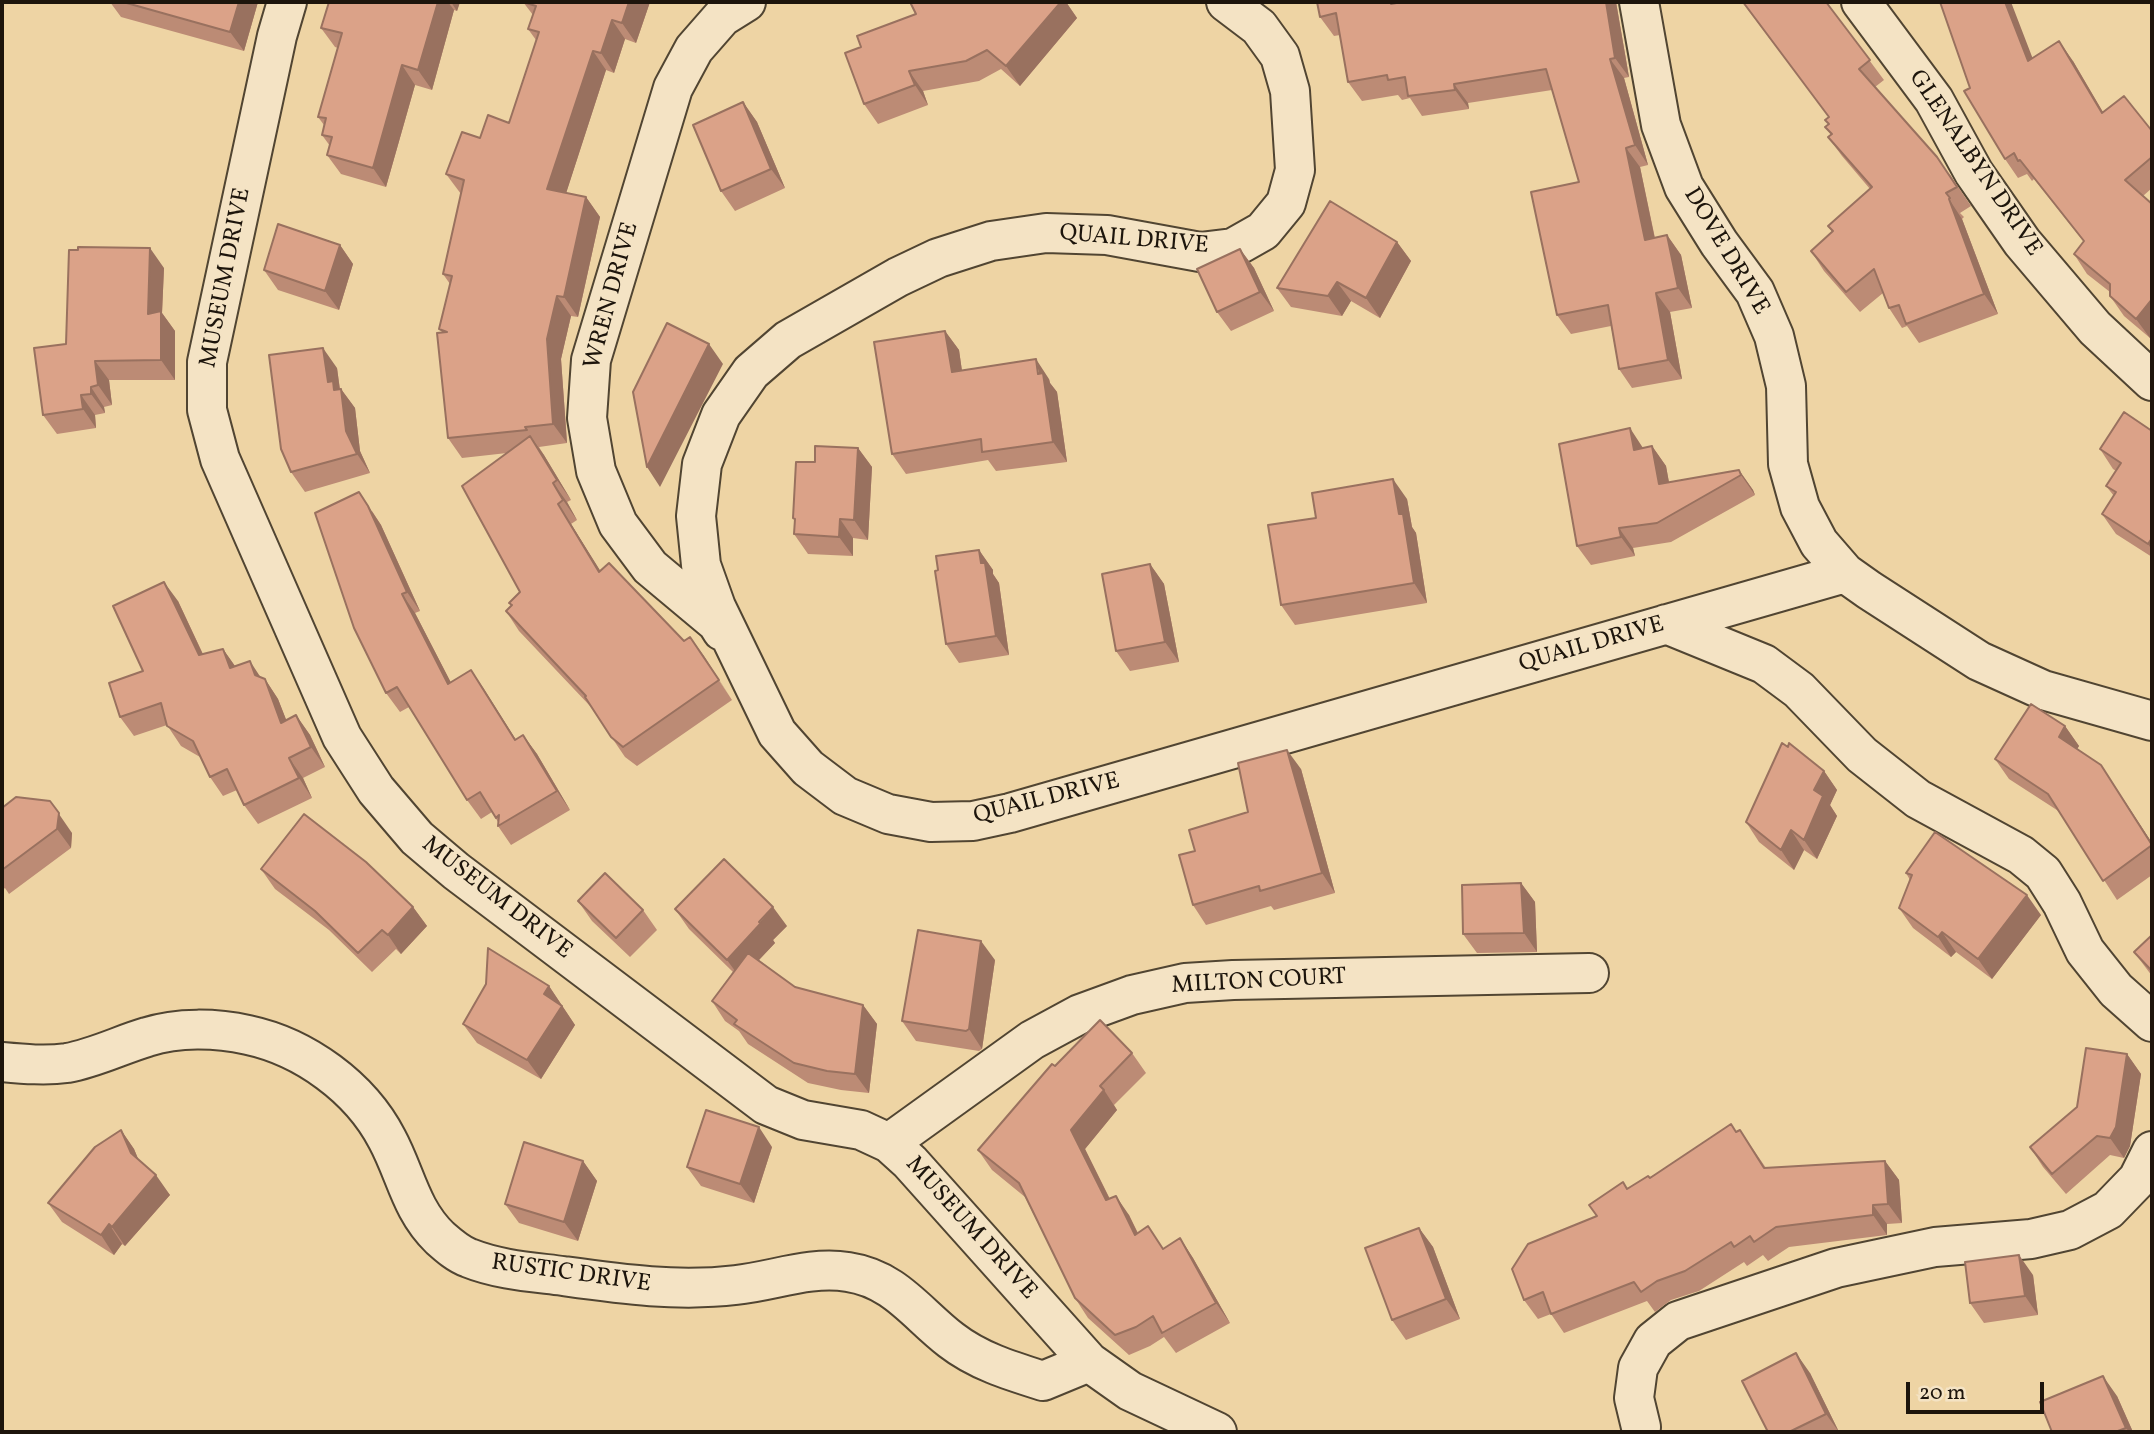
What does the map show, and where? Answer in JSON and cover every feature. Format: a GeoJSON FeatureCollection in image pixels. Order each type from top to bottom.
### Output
{"type":"FeatureCollection","features":[{"type":"Feature","properties":{"kind":"street","name":"MUSEUM DRIVE"},"geometry":{"type":"LineString","coordinates":[[286,2],[207,362],[207,410],[220,459],[342,737],[376,790],[417,838],[456,871],[766,1105],[803,1119],[861,1130],[889,1143],[910,1162],[1089,1362],[1130,1391],[1217,1432]]}},
{"type":"Feature","properties":{"kind":"street","name":"WREN DRIVE"},"geometry":{"type":"LineString","coordinates":[[739,656],[717,623],[650,567],[618,524],[596,471],[587,418],[591,360],[673,89],[694,49],[722,17],[746,2]]}},
{"type":"Feature","properties":{"kind":"street","name":"QUAIL DRIVE"},"geometry":{"type":"LineString","coordinates":[[1226,2],[1259,27],[1280,56],[1290,91],[1295,170],[1286,203],[1263,231],[1233,248],[1200,252],[1107,235],[1046,233],[991,241],[938,258],[898,277],[788,340],[751,372],[721,415],[702,464],[696,516],[701,565],[716,607],[778,733],[808,768],[845,796],[888,814],[931,822],[973,821],[1010,813],[1845,573]]}},
{"type":"Feature","properties":{"kind":"street","name":"DOVE DRIVE"},"geometry":{"type":"LineString","coordinates":[[1639,2],[1661,125],[1684,187],[1719,243],[1755,292],[1774,336],[1786,386],[1788,464],[1800,507],[1819,543],[1845,573]]}},
{"type":"Feature","properties":{"kind":"street","name":"GLENALBYN DRIVE"},"geometry":{"type":"LineString","coordinates":[[1861,2],[1934,100],[1974,173],[2022,242],[2095,328],[2152,381]]}},
{"type":"Feature","properties":{"kind":"street"},"geometry":{"type":"LineString","coordinates":[[1896,2],[1934,100]]}},
{"type":"Feature","properties":{"kind":"street"},"geometry":{"type":"LineString","coordinates":[[1845,573],[1979,661],[2043,690],[2152,721]]}},
{"type":"Feature","properties":{"kind":"street"},"geometry":{"type":"LineString","coordinates":[[1667,624],[1764,664],[1800,690],[1862,755],[1918,799],[2021,855],[2043,873],[2062,903],[2085,951],[2116,990],[2152,1022]]}},
{"type":"Feature","properties":{"kind":"street","name":"MILTON COURT"},"geometry":{"type":"LineString","coordinates":[[889,1143],[1032,1040],[1080,1014],[1132,995],[1185,984],[1233,980],[1589,973]]}},
{"type":"Feature","properties":{"kind":"street","name":"RUSTIC DRIVE"},"geometry":{"type":"LineString","coordinates":[[2,1062],[36,1065],[67,1063],[149,1036],[192,1029],[244,1034],[269,1040],[309,1059],[345,1085],[374,1118],[388,1139],[410,1196],[427,1226],[451,1248],[467,1257],[500,1268],[671,1289],[738,1285],[812,1270],[848,1272],[870,1278],[895,1290],[952,1341],[997,1367],[1043,1381],[1089,1362]]}},
{"type":"Feature","properties":{"kind":"street"},"geometry":{"type":"LineString","coordinates":[[1641,1427],[1634,1398],[1638,1368],[1653,1341],[1678,1321],[1836,1268],[1935,1247],[2031,1239],[2070,1230],[2108,1210],[2138,1179],[2152,1151]]}},
{"type":"Feature","properties":{"kind":"building"},"geometry":{"type":"Polygon","coordinates":[[[123,2],[239,2],[230,32],[123,2]]]}},
{"type":"Feature","properties":{"kind":"building"},"geometry":{"type":"Polygon","coordinates":[[[329,2],[438,2],[418,70],[402,65],[373,168],[327,155],[332,137],[322,135],[326,118],[318,117],[342,33],[321,28],[329,2]]]}},
{"type":"Feature","properties":{"kind":"building"},"geometry":{"type":"Polygon","coordinates":[[[523,2],[629,2],[622,23],[612,20],[601,53],[593,51],[547,189],[586,197],[564,297],[557,296],[547,339],[553,424],[525,427],[527,430],[448,438],[437,333],[447,332],[439,329],[452,276],[443,274],[464,180],[446,174],[462,132],[480,138],[488,115],[509,123],[539,32],[528,29],[536,6],[523,2]]]}},
{"type":"Feature","properties":{"kind":"building"},"geometry":{"type":"Polygon","coordinates":[[[910,2],[1061,2],[1006,66],[987,50],[966,61],[909,71],[915,85],[864,104],[845,53],[861,47],[857,36],[916,14],[910,2]]]}},
{"type":"Feature","properties":{"kind":"building"},"geometry":{"type":"Polygon","coordinates":[[[1317,2],[1606,2],[1615,58],[1610,59],[1635,145],[1626,148],[1645,240],[1667,235],[1678,288],[1656,293],[1668,360],[1619,369],[1608,305],[1557,315],[1531,192],[1579,182],[1546,69],[1454,84],[1455,90],[1408,96],[1405,77],[1388,80],[1387,75],[1348,82],[1336,13],[1320,17],[1317,2]]]}},
{"type":"Feature","properties":{"kind":"building"},"geometry":{"type":"Polygon","coordinates":[[[1743,2],[1826,2],[1870,60],[1859,69],[1937,157],[1957,187],[1946,193],[1984,294],[1906,324],[1899,305],[1889,308],[1874,269],[1846,292],[1811,251],[1833,231],[1828,226],[1872,187],[1828,137],[1832,134],[1825,127],[1829,124],[1825,120],[1829,117],[1743,2]]]}},
{"type":"Feature","properties":{"kind":"building"},"geometry":{"type":"Polygon","coordinates":[[[1940,2],[2005,2],[2028,61],[2059,41],[2102,113],[2124,96],[2152,131],[2152,157],[2125,180],[2152,204],[2152,299],[2136,319],[2110,296],[2110,284],[2074,254],[2084,241],[2020,160],[2018,161],[2014,153],[2005,159],[1964,91],[1970,88],[1940,2]]]}},
{"type":"Feature","properties":{"kind":"building"},"geometry":{"type":"Polygon","coordinates":[[[743,102],[771,169],[721,191],[693,125],[743,102]]]}},
{"type":"Feature","properties":{"kind":"building"},"geometry":{"type":"Polygon","coordinates":[[[1330,201],[1397,242],[1366,298],[1337,282],[1328,296],[1277,288],[1330,201]]]}},
{"type":"Feature","properties":{"kind":"building"},"geometry":{"type":"Polygon","coordinates":[[[278,224],[340,245],[325,291],[264,270],[278,224]]]}},
{"type":"Feature","properties":{"kind":"building"},"geometry":{"type":"Polygon","coordinates":[[[78,247],[150,248],[148,314],[161,311],[161,360],[95,361],[98,385],[91,387],[91,394],[81,395],[83,409],[43,415],[34,348],[66,344],[69,250],[78,250],[78,247]]]}},
{"type":"Feature","properties":{"kind":"building"},"geometry":{"type":"Polygon","coordinates":[[[1240,249],[1260,292],[1217,312],[1197,269],[1240,249]]]}},
{"type":"Feature","properties":{"kind":"building"},"geometry":{"type":"Polygon","coordinates":[[[667,323],[709,344],[647,467],[633,392],[667,323]]]}},
{"type":"Feature","properties":{"kind":"building"},"geometry":{"type":"Polygon","coordinates":[[[945,331],[952,372],[1036,359],[1038,374],[1043,373],[1053,442],[982,452],[981,439],[892,454],[874,342],[945,331]]]}},
{"type":"Feature","properties":{"kind":"building"},"geometry":{"type":"Polygon","coordinates":[[[323,348],[328,382],[333,381],[334,390],[341,389],[346,431],[357,454],[291,472],[281,449],[269,355],[323,348]]]}},
{"type":"Feature","properties":{"kind":"building"},"geometry":{"type":"Polygon","coordinates":[[[2124,412],[2152,431],[2152,538],[2148,544],[2102,514],[2116,492],[2106,486],[2121,463],[2100,449],[2124,412]]]}},
{"type":"Feature","properties":{"kind":"building"},"geometry":{"type":"Polygon","coordinates":[[[1630,428],[1634,450],[1652,446],[1659,484],[1739,470],[1741,475],[1657,523],[1619,528],[1621,537],[1577,546],[1559,444],[1630,428]]]}},
{"type":"Feature","properties":{"kind":"building"},"geometry":{"type":"Polygon","coordinates":[[[530,436],[557,480],[553,483],[563,500],[558,504],[599,572],[609,563],[684,641],[690,637],[719,680],[623,747],[611,737],[586,696],[506,611],[512,605],[509,603],[520,592],[462,486],[530,436]]]}},
{"type":"Feature","properties":{"kind":"building"},"geometry":{"type":"Polygon","coordinates":[[[815,446],[858,448],[854,520],[840,519],[839,537],[794,534],[796,462],[815,462],[815,446]]]}},
{"type":"Feature","properties":{"kind":"building"},"geometry":{"type":"Polygon","coordinates":[[[1393,479],[1399,514],[1403,514],[1414,583],[1281,605],[1268,525],[1316,518],[1312,493],[1393,479]]]}},
{"type":"Feature","properties":{"kind":"building"},"geometry":{"type":"Polygon","coordinates":[[[359,492],[407,592],[402,594],[448,684],[471,670],[515,740],[523,735],[557,791],[498,826],[499,815],[496,818],[480,792],[467,800],[397,687],[386,693],[354,628],[315,513],[359,492]]]}},
{"type":"Feature","properties":{"kind":"building"},"geometry":{"type":"Polygon","coordinates":[[[979,550],[981,563],[985,563],[996,636],[946,644],[935,571],[938,570],[936,556],[979,550]]]}},
{"type":"Feature","properties":{"kind":"building"},"geometry":{"type":"Polygon","coordinates":[[[1150,564],[1165,642],[1116,651],[1102,574],[1150,564]]]}},
{"type":"Feature","properties":{"kind":"building"},"geometry":{"type":"Polygon","coordinates":[[[164,582],[199,655],[223,649],[230,668],[250,661],[255,675],[265,679],[281,723],[296,715],[311,747],[289,758],[299,778],[244,805],[227,769],[210,777],[193,741],[167,726],[161,703],[120,717],[109,683],[143,671],[113,606],[164,582]]]}},
{"type":"Feature","properties":{"kind":"building"},"geometry":{"type":"Polygon","coordinates":[[[2031,704],[2065,726],[2059,737],[2101,765],[2152,845],[2103,881],[2048,794],[1995,759],[2031,704]]]}},
{"type":"Feature","properties":{"kind":"building"},"geometry":{"type":"Polygon","coordinates":[[[1782,743],[1788,747],[1789,743],[1824,771],[1814,790],[1823,796],[1804,840],[1791,830],[1781,850],[1746,822],[1782,743]]]}},
{"type":"Feature","properties":{"kind":"building"},"geometry":{"type":"Polygon","coordinates":[[[1287,750],[1322,873],[1260,891],[1259,886],[1193,905],[1179,855],[1195,851],[1189,830],[1248,812],[1238,763],[1287,750]]]}},
{"type":"Feature","properties":{"kind":"building"},"geometry":{"type":"Polygon","coordinates":[[[16,797],[50,801],[59,813],[57,829],[2,870],[2,808],[16,797]]]}},
{"type":"Feature","properties":{"kind":"building"},"geometry":{"type":"Polygon","coordinates":[[[304,814],[366,862],[413,907],[388,935],[382,930],[358,953],[315,911],[261,869],[304,814]]]}},
{"type":"Feature","properties":{"kind":"building"},"geometry":{"type":"Polygon","coordinates":[[[1935,832],[2027,895],[1978,959],[1942,932],[1938,937],[1899,908],[1912,875],[1906,873],[1935,832]]]}},
{"type":"Feature","properties":{"kind":"building"},"geometry":{"type":"Polygon","coordinates":[[[724,859],[773,907],[727,960],[675,909],[724,859]]]}},
{"type":"Feature","properties":{"kind":"building"},"geometry":{"type":"Polygon","coordinates":[[[605,873],[643,910],[616,938],[578,901],[605,873]]]}},
{"type":"Feature","properties":{"kind":"building"},"geometry":{"type":"Polygon","coordinates":[[[1521,883],[1524,933],[1463,934],[1462,885],[1521,883]]]}},
{"type":"Feature","properties":{"kind":"building"},"geometry":{"type":"Polygon","coordinates":[[[918,930],[981,941],[969,1029],[966,1031],[902,1021],[918,930]]]}},
{"type":"Feature","properties":{"kind":"building"},"geometry":{"type":"Polygon","coordinates":[[[2152,935],[2152,971],[2134,952],[2152,935]]]}},
{"type":"Feature","properties":{"kind":"building"},"geometry":{"type":"Polygon","coordinates":[[[488,948],[549,986],[544,994],[562,1006],[527,1060],[463,1024],[486,984],[488,948]]]}},
{"type":"Feature","properties":{"kind":"building"},"geometry":{"type":"Polygon","coordinates":[[[748,953],[795,987],[863,1005],[855,1074],[794,1063],[734,1024],[737,1020],[712,1001],[748,953]]]}},
{"type":"Feature","properties":{"kind":"building"},"geometry":{"type":"Polygon","coordinates":[[[1100,1020],[1132,1053],[1100,1086],[1104,1090],[1071,1130],[1106,1200],[1116,1196],[1135,1235],[1148,1226],[1163,1249],[1180,1238],[1216,1303],[1162,1333],[1153,1316],[1136,1327],[1115,1335],[1075,1298],[1019,1183],[978,1150],[1052,1064],[1055,1066],[1100,1020]]]}},
{"type":"Feature","properties":{"kind":"building"},"geometry":{"type":"Polygon","coordinates":[[[2086,1048],[2127,1054],[2116,1127],[2110,1138],[2097,1136],[2052,1174],[2030,1147],[2077,1107],[2086,1048]]]}},
{"type":"Feature","properties":{"kind":"building"},"geometry":{"type":"Polygon","coordinates":[[[706,1110],[759,1127],[740,1184],[687,1167],[706,1110]]]}},
{"type":"Feature","properties":{"kind":"building"},"geometry":{"type":"Polygon","coordinates":[[[1731,1124],[1736,1132],[1740,1130],[1764,1168],[1885,1161],[1888,1204],[1873,1205],[1873,1215],[1776,1227],[1754,1242],[1750,1236],[1734,1247],[1731,1242],[1685,1271],[1657,1281],[1641,1292],[1634,1282],[1551,1314],[1543,1292],[1524,1300],[1512,1269],[1528,1244],[1597,1216],[1589,1205],[1623,1182],[1627,1189],[1648,1176],[1650,1178],[1731,1124]]]}},
{"type":"Feature","properties":{"kind":"building"},"geometry":{"type":"Polygon","coordinates":[[[121,1130],[131,1153],[156,1175],[112,1227],[109,1224],[101,1235],[48,1203],[95,1147],[121,1130]]]}},
{"type":"Feature","properties":{"kind":"building"},"geometry":{"type":"Polygon","coordinates":[[[524,1142],[583,1161],[564,1222],[505,1204],[524,1142]]]}},
{"type":"Feature","properties":{"kind":"building"},"geometry":{"type":"Polygon","coordinates":[[[1419,1228],[1446,1299],[1392,1320],[1365,1248],[1419,1228]]]}},
{"type":"Feature","properties":{"kind":"building"},"geometry":{"type":"Polygon","coordinates":[[[2019,1255],[2025,1296],[1970,1303],[1965,1262],[2019,1255]]]}},
{"type":"Feature","properties":{"kind":"building"},"geometry":{"type":"Polygon","coordinates":[[[1796,1353],[1826,1414],[1789,1432],[1768,1432],[1742,1381],[1796,1353]]]}},
{"type":"Feature","properties":{"kind":"building"},"geometry":{"type":"Polygon","coordinates":[[[2103,1376],[2126,1428],[2115,1432],[2052,1432],[2040,1402],[2103,1376]]]}}]}
